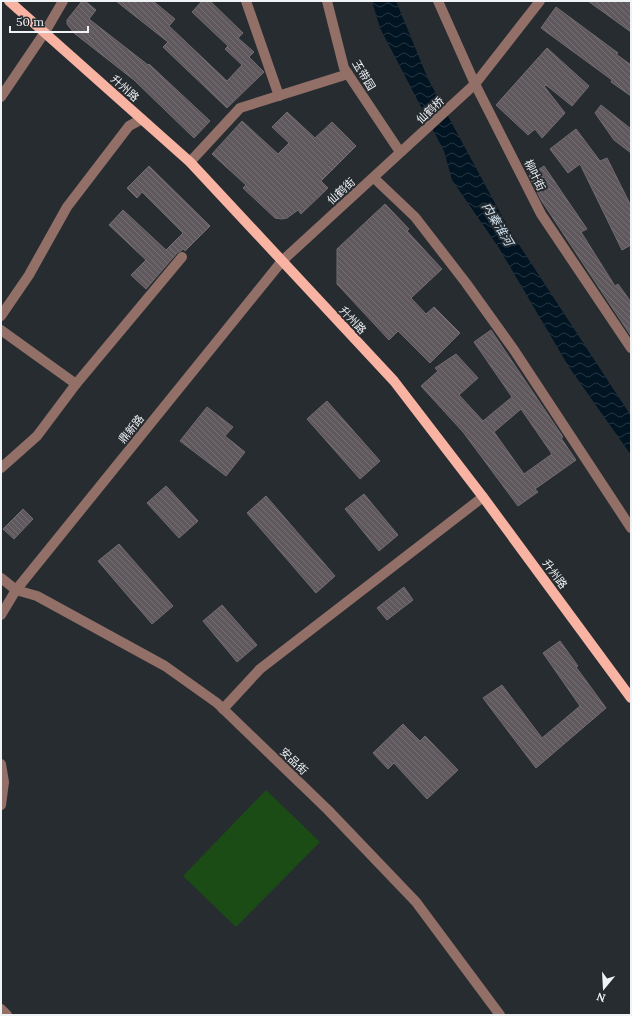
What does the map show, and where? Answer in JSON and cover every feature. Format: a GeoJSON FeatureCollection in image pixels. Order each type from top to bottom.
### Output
{"type":"FeatureCollection","features":[{"type":"Feature","properties":{"kind":"main road","name":"升州路"},"geometry":{"type":"LineString","coordinates":[[9,1],[190,162],[394,381],[483,496],[631,698]]}},
{"type":"Feature","properties":{"kind":"street"},"geometry":{"type":"LineString","coordinates":[[1,97],[45,32],[63,1]]}},
{"type":"Feature","properties":{"kind":"street"},"geometry":{"type":"LineString","coordinates":[[246,1],[279,96]]}},
{"type":"Feature","properties":{"kind":"street","name":"玉带园"},"geometry":{"type":"LineString","coordinates":[[327,1],[344,68],[400,152]]}},
{"type":"Feature","properties":{"kind":"street","name":"柳叶街"},"geometry":{"type":"LineString","coordinates":[[438,1],[475,84],[541,214],[631,348]]}},
{"type":"Feature","properties":{"kind":"street"},"geometry":{"type":"LineString","coordinates":[[475,84],[540,1]]}},
{"type":"Feature","properties":{"kind":"street"},"geometry":{"type":"LineString","coordinates":[[190,162],[240,108],[348,74]]}},
{"type":"Feature","properties":{"kind":"street","name":"仙鹤桥"},"geometry":{"type":"LineString","coordinates":[[416,140],[475,84]]}},
{"type":"Feature","properties":{"kind":"street"},"geometry":{"type":"LineString","coordinates":[[1,316],[29,275],[67,207],[129,126],[142,119]]}},
{"type":"Feature","properties":{"kind":"street","name":"仙鹤街"},"geometry":{"type":"LineString","coordinates":[[282,261],[374,178],[400,152],[416,140]]}},
{"type":"Feature","properties":{"kind":"street"},"geometry":{"type":"LineString","coordinates":[[374,178],[415,218],[466,283],[514,350],[631,528]]}},
{"type":"Feature","properties":{"kind":"street"},"geometry":{"type":"LineString","coordinates":[[1,468],[37,436],[76,384],[182,258]]}},
{"type":"Feature","properties":{"kind":"street","name":"鼎新路"},"geometry":{"type":"LineString","coordinates":[[1,615],[16,590],[282,261]]}},
{"type":"Feature","properties":{"kind":"street"},"geometry":{"type":"LineString","coordinates":[[1,330],[76,384]]}},
{"type":"Feature","properties":{"kind":"street"},"geometry":{"type":"LineString","coordinates":[[223,709],[260,669],[483,496]]}},
{"type":"Feature","properties":{"kind":"street"},"geometry":{"type":"LineString","coordinates":[[1,578],[16,590]]}},
{"type":"Feature","properties":{"kind":"street","name":"安品街"},"geometry":{"type":"LineString","coordinates":[[16,590],[37,596],[165,666],[223,709],[328,810],[416,902],[500,1015]]}},
{"type":"Feature","properties":{"kind":"street"},"geometry":{"type":"LineString","coordinates":[[1,764],[4,782],[1,805]]}},
{"type":"Feature","properties":{"kind":"street"},"geometry":{"type":"LineString","coordinates":[[1,1009],[7,1015]]}},
{"type":"Feature","properties":{"kind":"green space"},"geometry":{"type":"Polygon","coordinates":[[[266,790],[320,842],[236,927],[183,876],[266,790]]]}},
{"type":"Feature","properties":{"kind":"water","name":"内秦淮河"},"geometry":{"type":"Polygon","coordinates":[[[372,1],[396,1],[428,79],[510,231],[631,416],[631,455],[569,367],[499,248],[452,180],[444,151],[380,28],[372,1]]]}},
{"type":"Feature","properties":{"kind":"building"},"geometry":{"type":"Polygon","coordinates":[[[82,1],[85,1],[96,10],[89,19],[148,65],[149,64],[210,121],[194,138],[134,80],[74,33],[67,24],[67,20],[82,1]]]}},
{"type":"Feature","properties":{"kind":"building"},"geometry":{"type":"Polygon","coordinates":[[[116,1],[153,1],[175,19],[169,26],[227,81],[242,65],[225,49],[228,46],[192,12],[202,1],[210,1],[243,33],[238,38],[254,52],[249,57],[264,72],[227,108],[163,47],[168,42],[116,1]]]}},
{"type":"Feature","properties":{"kind":"building"},"geometry":{"type":"Polygon","coordinates":[[[588,1],[631,1],[631,32],[588,1]]]}},
{"type":"Feature","properties":{"kind":"building"},"geometry":{"type":"Polygon","coordinates":[[[556,7],[618,53],[616,54],[631,65],[631,96],[611,82],[612,80],[541,28],[556,7]]]}},
{"type":"Feature","properties":{"kind":"building"},"geometry":{"type":"Polygon","coordinates":[[[547,48],[589,86],[572,106],[546,85],[544,86],[565,113],[542,138],[535,129],[528,135],[496,105],[547,48]]]}},
{"type":"Feature","properties":{"kind":"building"},"geometry":{"type":"Polygon","coordinates":[[[601,105],[631,129],[631,153],[614,140],[595,113],[601,105]]]}},
{"type":"Feature","properties":{"kind":"building"},"geometry":{"type":"Polygon","coordinates":[[[287,112],[315,138],[332,122],[356,146],[321,181],[328,188],[301,214],[298,210],[287,218],[282,219],[275,218],[243,188],[246,185],[212,154],[242,121],[278,154],[289,143],[272,127],[287,112]]]}},
{"type":"Feature","properties":{"kind":"building"},"geometry":{"type":"Polygon","coordinates":[[[576,129],[600,161],[607,158],[631,206],[631,245],[622,250],[580,164],[568,173],[550,149],[576,129]]]}},
{"type":"Feature","properties":{"kind":"building"},"geometry":{"type":"Polygon","coordinates":[[[149,166],[210,226],[185,251],[184,249],[177,253],[146,289],[131,275],[146,260],[109,225],[123,210],[166,250],[183,233],[142,192],[137,198],[127,188],[149,166]]]}},
{"type":"Feature","properties":{"kind":"building"},"geometry":{"type":"Polygon","coordinates":[[[544,166],[587,229],[581,232],[615,286],[618,284],[631,302],[631,336],[541,200],[529,176],[544,166]]]}},
{"type":"Feature","properties":{"kind":"building"},"geometry":{"type":"Polygon","coordinates":[[[385,204],[409,229],[407,231],[442,269],[411,298],[426,314],[434,307],[460,333],[430,363],[398,331],[389,340],[337,284],[337,249],[385,204]]]}},
{"type":"Feature","properties":{"kind":"building"},"geometry":{"type":"Polygon","coordinates":[[[491,330],[563,437],[561,438],[576,460],[535,489],[538,492],[518,506],[463,432],[421,386],[438,371],[435,368],[456,354],[478,378],[459,395],[483,421],[512,397],[474,342],[491,330]],[[521,409],[494,432],[524,474],[552,454],[521,409]]]}},
{"type":"Feature","properties":{"kind":"building"},"geometry":{"type":"Polygon","coordinates":[[[327,401],[380,461],[360,479],[307,419],[327,401]]]}},
{"type":"Feature","properties":{"kind":"building"},"geometry":{"type":"Polygon","coordinates":[[[207,407],[233,427],[225,436],[245,452],[226,476],[180,441],[207,407]]]}},
{"type":"Feature","properties":{"kind":"building"},"geometry":{"type":"Polygon","coordinates":[[[166,486],[198,521],[179,538],[147,503],[166,486]]]}},
{"type":"Feature","properties":{"kind":"building"},"geometry":{"type":"Polygon","coordinates":[[[364,494],[398,535],[379,551],[345,509],[364,494]]]}},
{"type":"Feature","properties":{"kind":"building"},"geometry":{"type":"Polygon","coordinates":[[[266,496],[335,576],[316,593],[247,513],[266,496]]]}},
{"type":"Feature","properties":{"kind":"building"},"geometry":{"type":"Polygon","coordinates":[[[23,509],[33,519],[14,539],[3,529],[23,509]]]}},
{"type":"Feature","properties":{"kind":"building"},"geometry":{"type":"Polygon","coordinates":[[[119,544],[173,606],[152,624],[98,561],[119,544]]]}},
{"type":"Feature","properties":{"kind":"building"},"geometry":{"type":"Polygon","coordinates":[[[404,587],[413,600],[387,620],[377,608],[404,587]]]}},
{"type":"Feature","properties":{"kind":"building"},"geometry":{"type":"Polygon","coordinates":[[[222,605],[257,645],[237,662],[203,621],[222,605]]]}},
{"type":"Feature","properties":{"kind":"building"},"geometry":{"type":"Polygon","coordinates":[[[560,641],[578,666],[576,667],[606,708],[536,768],[483,698],[502,685],[542,738],[580,706],[543,653],[560,641]]]}},
{"type":"Feature","properties":{"kind":"building"},"geometry":{"type":"Polygon","coordinates":[[[403,724],[420,741],[425,736],[458,770],[427,799],[394,763],[388,769],[373,753],[403,724]]]}}]}
